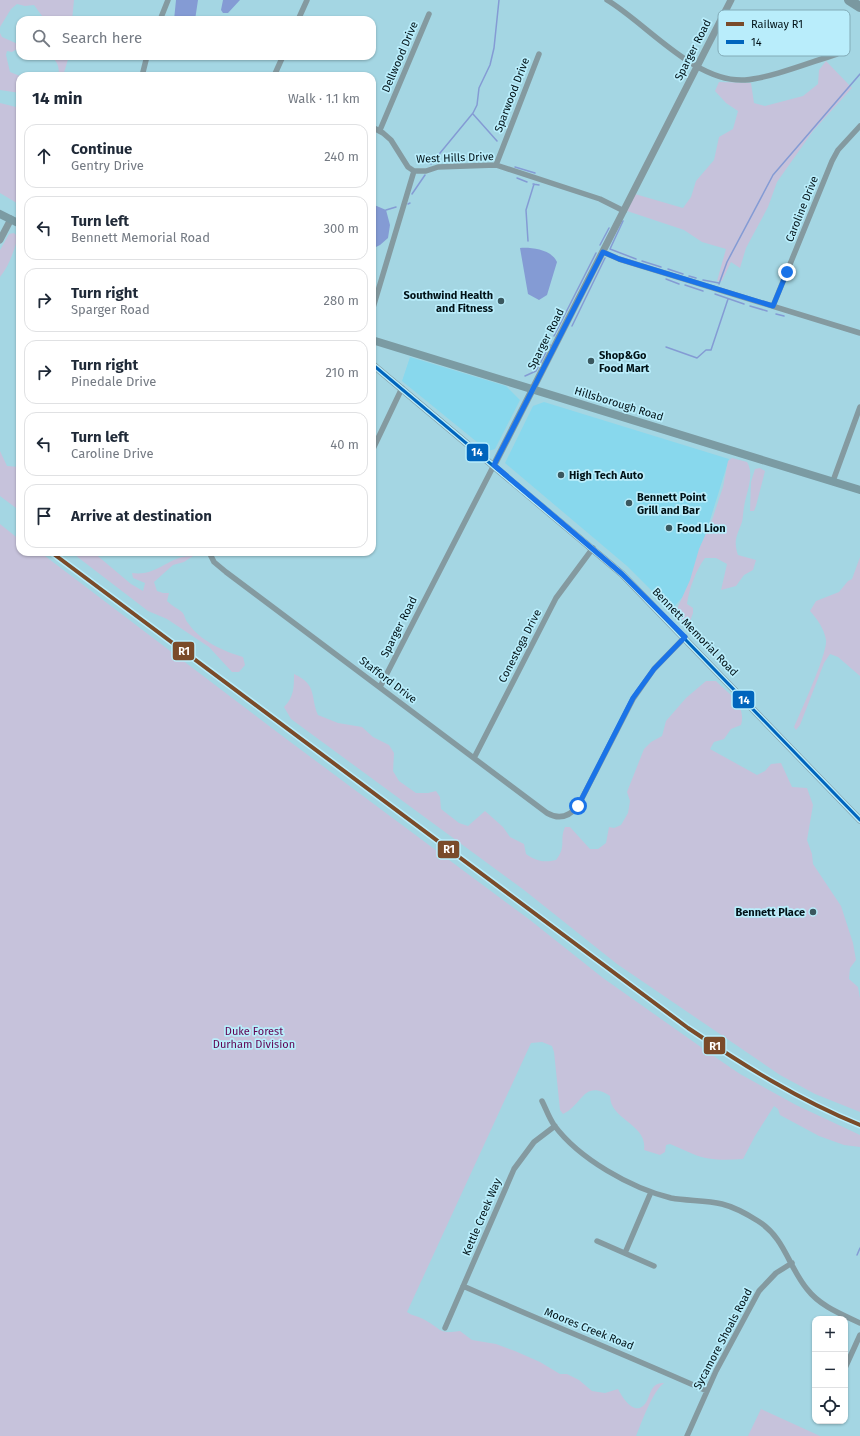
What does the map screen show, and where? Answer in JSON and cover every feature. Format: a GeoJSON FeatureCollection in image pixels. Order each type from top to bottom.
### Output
{"type":"FeatureCollection","features":[{"type":"Feature","properties":{"kind":"highway"},"geometry":{"type":"LineString","coordinates":[[849,0],[860,7]]}},
{"type":"Feature","properties":{"kind":"main road"},"geometry":{"type":"LineString","coordinates":[[0,214],[16,222]]}},
{"type":"Feature","properties":{"kind":"main road","name":"Hillsborough Road"},"geometry":{"type":"LineString","coordinates":[[376,341],[860,490]]}},
{"type":"Feature","properties":{"kind":"street"},"geometry":{"type":"LineString","coordinates":[[162,16],[168,0]]}},
{"type":"Feature","properties":{"kind":"street"},"geometry":{"type":"LineString","coordinates":[[300,16],[307,0]]}},
{"type":"Feature","properties":{"kind":"street"},"geometry":{"type":"LineString","coordinates":[[607,0],[698,66],[722,77],[744,80],[830,56]]}},
{"type":"Feature","properties":{"kind":"street","name":"Sparger Road"},"geometry":{"type":"LineString","coordinates":[[726,10],[731,0]]}},
{"type":"Feature","properties":{"kind":"street","name":"Dellwood Drive"},"geometry":{"type":"LineString","coordinates":[[380,130],[429,14]]}},
{"type":"Feature","properties":{"kind":"street","name":"Sparger Road"},"geometry":{"type":"LineString","coordinates":[[380,687],[718,26]]}},
{"type":"Feature","properties":{"kind":"street","name":"Sparwood Drive"},"geometry":{"type":"LineString","coordinates":[[496,165],[539,54]]}},
{"type":"Feature","properties":{"kind":"street"},"geometry":{"type":"LineString","coordinates":[[143,72],[146,60]]}},
{"type":"Feature","properties":{"kind":"street"},"geometry":{"type":"LineString","coordinates":[[276,72],[281,60]]}},
{"type":"Feature","properties":{"kind":"street","name":"Caroline Drive"},"geometry":{"type":"LineString","coordinates":[[773,306],[832,161],[838,150],[860,126]]}},
{"type":"Feature","properties":{"kind":"street","name":"West Hills Drive"},"geometry":{"type":"LineString","coordinates":[[376,128],[380,130],[394,144],[403,161],[414,171],[420,172],[438,167],[496,165],[600,199],[624,211]]}},
{"type":"Feature","properties":{"kind":"street"},"geometry":{"type":"LineString","coordinates":[[376,298],[414,171]]}},
{"type":"Feature","properties":{"kind":"street"},"geometry":{"type":"LineString","coordinates":[[0,240],[11,219]]}},
{"type":"Feature","properties":{"kind":"street"},"geometry":{"type":"LineString","coordinates":[[603,252],[619,259],[860,333]]}},
{"type":"Feature","properties":{"kind":"street","name":"Bennett Memorial Road"},"geometry":{"type":"LineString","coordinates":[[376,367],[593,548],[642,592],[860,820]]}},
{"type":"Feature","properties":{"kind":"street"},"geometry":{"type":"LineString","coordinates":[[376,443],[402,388]]}},
{"type":"Feature","properties":{"kind":"street"},"geometry":{"type":"LineString","coordinates":[[833,481],[860,407]]}},
{"type":"Feature","properties":{"kind":"street","name":"Conestoga Drive"},"geometry":{"type":"LineString","coordinates":[[474,758],[556,598],[593,548]]}},
{"type":"Feature","properties":{"kind":"street","name":"Stafford Drive"},"geometry":{"type":"LineString","coordinates":[[211,556],[214,562],[226,572],[547,813],[561,818],[570,814],[582,800],[628,707],[643,684],[654,669],[685,637]]}},
{"type":"Feature","properties":{"kind":"street"},"geometry":{"type":"LineString","coordinates":[[542,1101],[555,1126],[604,1170],[651,1192],[687,1201],[722,1204],[744,1213],[758,1221],[782,1244],[807,1289],[821,1302],[860,1323]]}},
{"type":"Feature","properties":{"kind":"street","name":"Kettle Creek Way"},"geometry":{"type":"LineString","coordinates":[[445,1328],[514,1169],[534,1142],[555,1126]]}},
{"type":"Feature","properties":{"kind":"street"},"geometry":{"type":"LineString","coordinates":[[625,1253],[651,1192]]}},
{"type":"Feature","properties":{"kind":"street"},"geometry":{"type":"LineString","coordinates":[[597,1241],[654,1266]]}},
{"type":"Feature","properties":{"kind":"street","name":"Sycamore Shoals Road"},"geometry":{"type":"LineString","coordinates":[[687,1436],[706,1391],[759,1291],[776,1273],[792,1263]]}},
{"type":"Feature","properties":{"kind":"street","name":"Moores Creek Road"},"geometry":{"type":"LineString","coordinates":[[463,1286],[605,1348],[635,1358],[706,1391]]}},
{"type":"Feature","properties":{"kind":"street"},"geometry":{"type":"LineString","coordinates":[[848,1361],[860,1335]]}},
{"type":"Feature","properties":{"kind":"shaded area"},"geometry":{"type":"Polygon","coordinates":[[[176,0],[198,0],[196,16],[174,16],[176,0]]]}},
{"type":"Feature","properties":{"kind":"shaded area"},"geometry":{"type":"Polygon","coordinates":[[[223,0],[240,0],[228,13],[223,13],[221,10],[223,0]]]}},
{"type":"Feature","properties":{"kind":"shaded area"},"geometry":{"type":"Polygon","coordinates":[[[376,206],[386,210],[390,225],[388,238],[376,247],[376,206]]]}},
{"type":"Feature","properties":{"kind":"shaded area"},"geometry":{"type":"Polygon","coordinates":[[[520,248],[541,250],[551,255],[557,262],[547,295],[539,300],[528,294],[520,248]]]}},
{"type":"Feature","properties":{"kind":"shaded area"},"geometry":{"type":"Polygon","coordinates":[[[410,357],[506,386],[520,400],[495,449],[488,451],[402,381],[410,357]]]}},
{"type":"Feature","properties":{"kind":"shaded area"},"geometry":{"type":"Polygon","coordinates":[[[544,402],[729,459],[688,591],[671,610],[627,566],[505,463],[533,406],[544,402]]]}},
{"type":"Feature","properties":{"kind":"green space"},"geometry":{"type":"Polygon","coordinates":[[[0,0],[74,0],[72,16],[42,16],[34,5],[25,6],[17,4],[11,9],[0,27],[0,0]]]}},
{"type":"Feature","properties":{"kind":"green space"},"geometry":{"type":"Polygon","coordinates":[[[0,33],[2,37],[16,43],[16,50],[12,52],[7,51],[6,55],[10,72],[16,74],[16,92],[0,90],[0,33]]]}},
{"type":"Feature","properties":{"kind":"green space"},"geometry":{"type":"Polygon","coordinates":[[[55,60],[68,60],[64,72],[59,72],[58,64],[55,60]]]}},
{"type":"Feature","properties":{"kind":"green space"},"geometry":{"type":"Polygon","coordinates":[[[826,61],[852,88],[813,131],[777,182],[768,207],[746,248],[740,268],[731,262],[722,281],[717,281],[726,249],[702,242],[684,230],[627,211],[635,194],[683,208],[691,197],[696,181],[714,160],[719,137],[733,129],[738,111],[726,103],[715,91],[719,82],[751,83],[754,103],[765,106],[803,96],[818,84],[819,70],[826,61]]]}},
{"type":"Feature","properties":{"kind":"green space"},"geometry":{"type":"Polygon","coordinates":[[[0,103],[16,107],[16,203],[0,193],[0,103]]]}},
{"type":"Feature","properties":{"kind":"green space"},"geometry":{"type":"Polygon","coordinates":[[[14,233],[16,235],[16,244],[9,263],[0,277],[0,250],[9,234],[14,233]]]}},
{"type":"Feature","properties":{"kind":"green space"},"geometry":{"type":"Polygon","coordinates":[[[0,451],[7,466],[16,467],[16,508],[0,496],[0,451]]]}},
{"type":"Feature","properties":{"kind":"green space"},"geometry":{"type":"Polygon","coordinates":[[[732,458],[747,462],[750,473],[742,522],[736,538],[738,555],[756,560],[753,570],[744,575],[736,586],[721,590],[727,564],[716,558],[705,558],[696,574],[688,598],[687,604],[693,608],[693,613],[690,621],[684,621],[677,615],[677,609],[690,580],[699,549],[712,520],[723,487],[728,461],[732,458]]]}},
{"type":"Feature","properties":{"kind":"green space"},"geometry":{"type":"Polygon","coordinates":[[[760,468],[765,471],[756,506],[754,511],[750,511],[751,482],[755,469],[760,468]]]}},
{"type":"Feature","properties":{"kind":"green space","name":"Duke Forest Durham Division"},"geometry":{"type":"Polygon","coordinates":[[[0,524],[16,537],[16,556],[45,556],[285,738],[530,920],[603,978],[740,1074],[796,1105],[860,1135],[860,1147],[844,1145],[819,1136],[780,1115],[778,1109],[774,1106],[755,1136],[743,1159],[724,1160],[705,1158],[670,1144],[666,1145],[665,1152],[660,1155],[644,1150],[644,1141],[640,1134],[616,1111],[610,1096],[601,1092],[594,1090],[589,1092],[584,1095],[570,1110],[563,1114],[560,1110],[554,1052],[552,1046],[542,1042],[531,1043],[407,1312],[431,1323],[441,1330],[448,1332],[460,1331],[472,1340],[496,1344],[515,1351],[540,1362],[560,1374],[567,1374],[579,1380],[592,1391],[605,1393],[618,1389],[632,1407],[640,1408],[644,1405],[653,1388],[659,1383],[664,1383],[651,1400],[636,1436],[0,1436],[0,524]]]}},
{"type":"Feature","properties":{"kind":"green space"},"geometry":{"type":"Polygon","coordinates":[[[76,556],[98,556],[131,584],[143,591],[145,583],[133,578],[132,573],[149,572],[177,559],[193,556],[184,562],[173,565],[154,582],[157,591],[169,593],[167,601],[182,612],[187,622],[199,635],[205,640],[228,652],[243,657],[245,665],[239,672],[232,672],[209,647],[167,619],[148,611],[76,556]]]}},
{"type":"Feature","properties":{"kind":"green space"},"geometry":{"type":"Polygon","coordinates":[[[860,557],[860,676],[838,657],[830,654],[824,663],[800,725],[796,730],[794,727],[823,657],[826,640],[822,628],[810,611],[816,601],[839,592],[848,581],[852,579],[860,557]]]}},
{"type":"Feature","properties":{"kind":"green space"},"geometry":{"type":"Polygon","coordinates":[[[294,674],[302,678],[310,687],[318,715],[338,723],[362,727],[373,737],[389,745],[394,753],[393,771],[399,781],[416,793],[436,791],[440,797],[441,809],[459,823],[468,826],[485,811],[503,827],[510,837],[524,844],[526,854],[537,860],[544,861],[556,860],[561,851],[565,827],[570,827],[590,849],[598,849],[606,843],[609,827],[614,828],[621,825],[628,813],[630,801],[627,792],[644,749],[651,742],[662,736],[666,721],[686,698],[706,681],[716,681],[739,705],[742,718],[741,725],[731,729],[724,739],[714,742],[710,749],[757,775],[765,771],[771,764],[781,763],[792,787],[807,788],[813,805],[807,840],[812,854],[813,864],[841,906],[853,943],[856,960],[850,968],[849,979],[858,987],[860,998],[860,1112],[815,1094],[780,1075],[617,964],[524,890],[291,719],[284,707],[292,696],[294,674]]]}},
{"type":"Feature","properties":{"kind":"green space"},"geometry":{"type":"Polygon","coordinates":[[[761,1409],[820,1436],[748,1436],[761,1409]]]}},
{"type":"Feature","properties":{"kind":"waterway"},"geometry":{"type":"LineString","coordinates":[[431,164],[473,113],[477,105],[479,88],[490,65],[494,48],[499,0]]}},
{"type":"Feature","properties":{"kind":"waterway"},"geometry":{"type":"LineString","coordinates":[[719,284],[727,262],[773,175],[860,74]]}},
{"type":"Feature","properties":{"kind":"waterway"},"geometry":{"type":"LineString","coordinates":[[473,114],[497,141]]}},
{"type":"Feature","properties":{"kind":"waterway"},"geometry":{"type":"LineString","coordinates":[[515,167],[535,173]]}},
{"type":"Feature","properties":{"kind":"waterway"},"geometry":{"type":"LineString","coordinates":[[412,194],[425,175]]}},
{"type":"Feature","properties":{"kind":"waterway"},"geometry":{"type":"LineString","coordinates":[[517,178],[527,182]]}},
{"type":"Feature","properties":{"kind":"waterway"},"geometry":{"type":"LineString","coordinates":[[533,184],[539,185]]}},
{"type":"Feature","properties":{"kind":"waterway"},"geometry":{"type":"LineString","coordinates":[[528,241],[526,210],[534,184]]}},
{"type":"Feature","properties":{"kind":"waterway"},"geometry":{"type":"LineString","coordinates":[[386,210],[396,207]]}},
{"type":"Feature","properties":{"kind":"waterway"},"geometry":{"type":"LineString","coordinates":[[623,221],[610,249],[636,259]]}},
{"type":"Feature","properties":{"kind":"waterway"},"geometry":{"type":"LineString","coordinates":[[600,245],[609,228]]}},
{"type":"Feature","properties":{"kind":"waterway"},"geometry":{"type":"LineString","coordinates":[[554,336],[596,253]]}},
{"type":"Feature","properties":{"kind":"waterway"},"geometry":{"type":"LineString","coordinates":[[572,326],[605,258]]}},
{"type":"Feature","properties":{"kind":"waterway"},"geometry":{"type":"LineString","coordinates":[[642,261],[661,267]]}},
{"type":"Feature","properties":{"kind":"waterway"},"geometry":{"type":"LineString","coordinates":[[668,269],[683,274]]}},
{"type":"Feature","properties":{"kind":"waterway"},"geometry":{"type":"LineString","coordinates":[[689,276],[696,278]]}},
{"type":"Feature","properties":{"kind":"waterway"},"geometry":{"type":"LineString","coordinates":[[666,279],[679,284]]}},
{"type":"Feature","properties":{"kind":"waterway"},"geometry":{"type":"LineString","coordinates":[[703,280],[719,283]]}},
{"type":"Feature","properties":{"kind":"waterway"},"geometry":{"type":"LineString","coordinates":[[685,285],[703,291]]}},
{"type":"Feature","properties":{"kind":"waterway"},"geometry":{"type":"LineString","coordinates":[[715,294],[744,304]]}},
{"type":"Feature","properties":{"kind":"waterway"},"geometry":{"type":"LineString","coordinates":[[666,347],[697,358],[706,350],[711,350],[728,299]]}},
{"type":"Feature","properties":{"kind":"waterway"},"geometry":{"type":"LineString","coordinates":[[750,306],[767,311]]}},
{"type":"Feature","properties":{"kind":"waterway"},"geometry":{"type":"LineString","coordinates":[[776,314],[784,316]]}},
{"type":"Feature","properties":{"kind":"waterway"},"geometry":{"type":"LineString","coordinates":[[525,376],[536,371],[550,345]]}},
{"type":"Feature","properties":{"kind":"waterway"},"geometry":{"type":"LineString","coordinates":[[857,1255],[860,1248]]}},
{"type":"Feature","properties":{"kind":"rail line","name":"R1"},"geometry":{"type":"LineString","coordinates":[[56,556],[688,1028],[793,1093],[860,1125]]}},
{"type":"Feature","properties":{"kind":"transit line","name":"14"},"geometry":{"type":"LineString","coordinates":[[376,367],[622,574],[860,820]]}},
{"type":"Feature","properties":{"kind":"place","name":"Southwind Health and Fitness"},"geometry":{"type":"Point","coordinates":[501,301]}},
{"type":"Feature","properties":{"kind":"place","name":"Shop&Go Food Mart"},"geometry":{"type":"Point","coordinates":[591,361]}},
{"type":"Feature","properties":{"kind":"place","name":"High Tech Auto"},"geometry":{"type":"Point","coordinates":[561,475]}},
{"type":"Feature","properties":{"kind":"place","name":"Bennett Point Grill and Bar"},"geometry":{"type":"Point","coordinates":[629,503]}},
{"type":"Feature","properties":{"kind":"place","name":"Food Lion"},"geometry":{"type":"Point","coordinates":[669,528]}},
{"type":"Feature","properties":{"kind":"place","name":"Bennett Place"},"geometry":{"type":"Point","coordinates":[813,912]}},
{"type":"Feature","properties":{"kind":"route"},"geometry":{"type":"LineString","coordinates":[[578,806],[633,698],[654,669],[685,637],[642,592],[593,548],[494,465],[603,252],[619,259],[659,272],[773,306],[787,272]]}}]}
